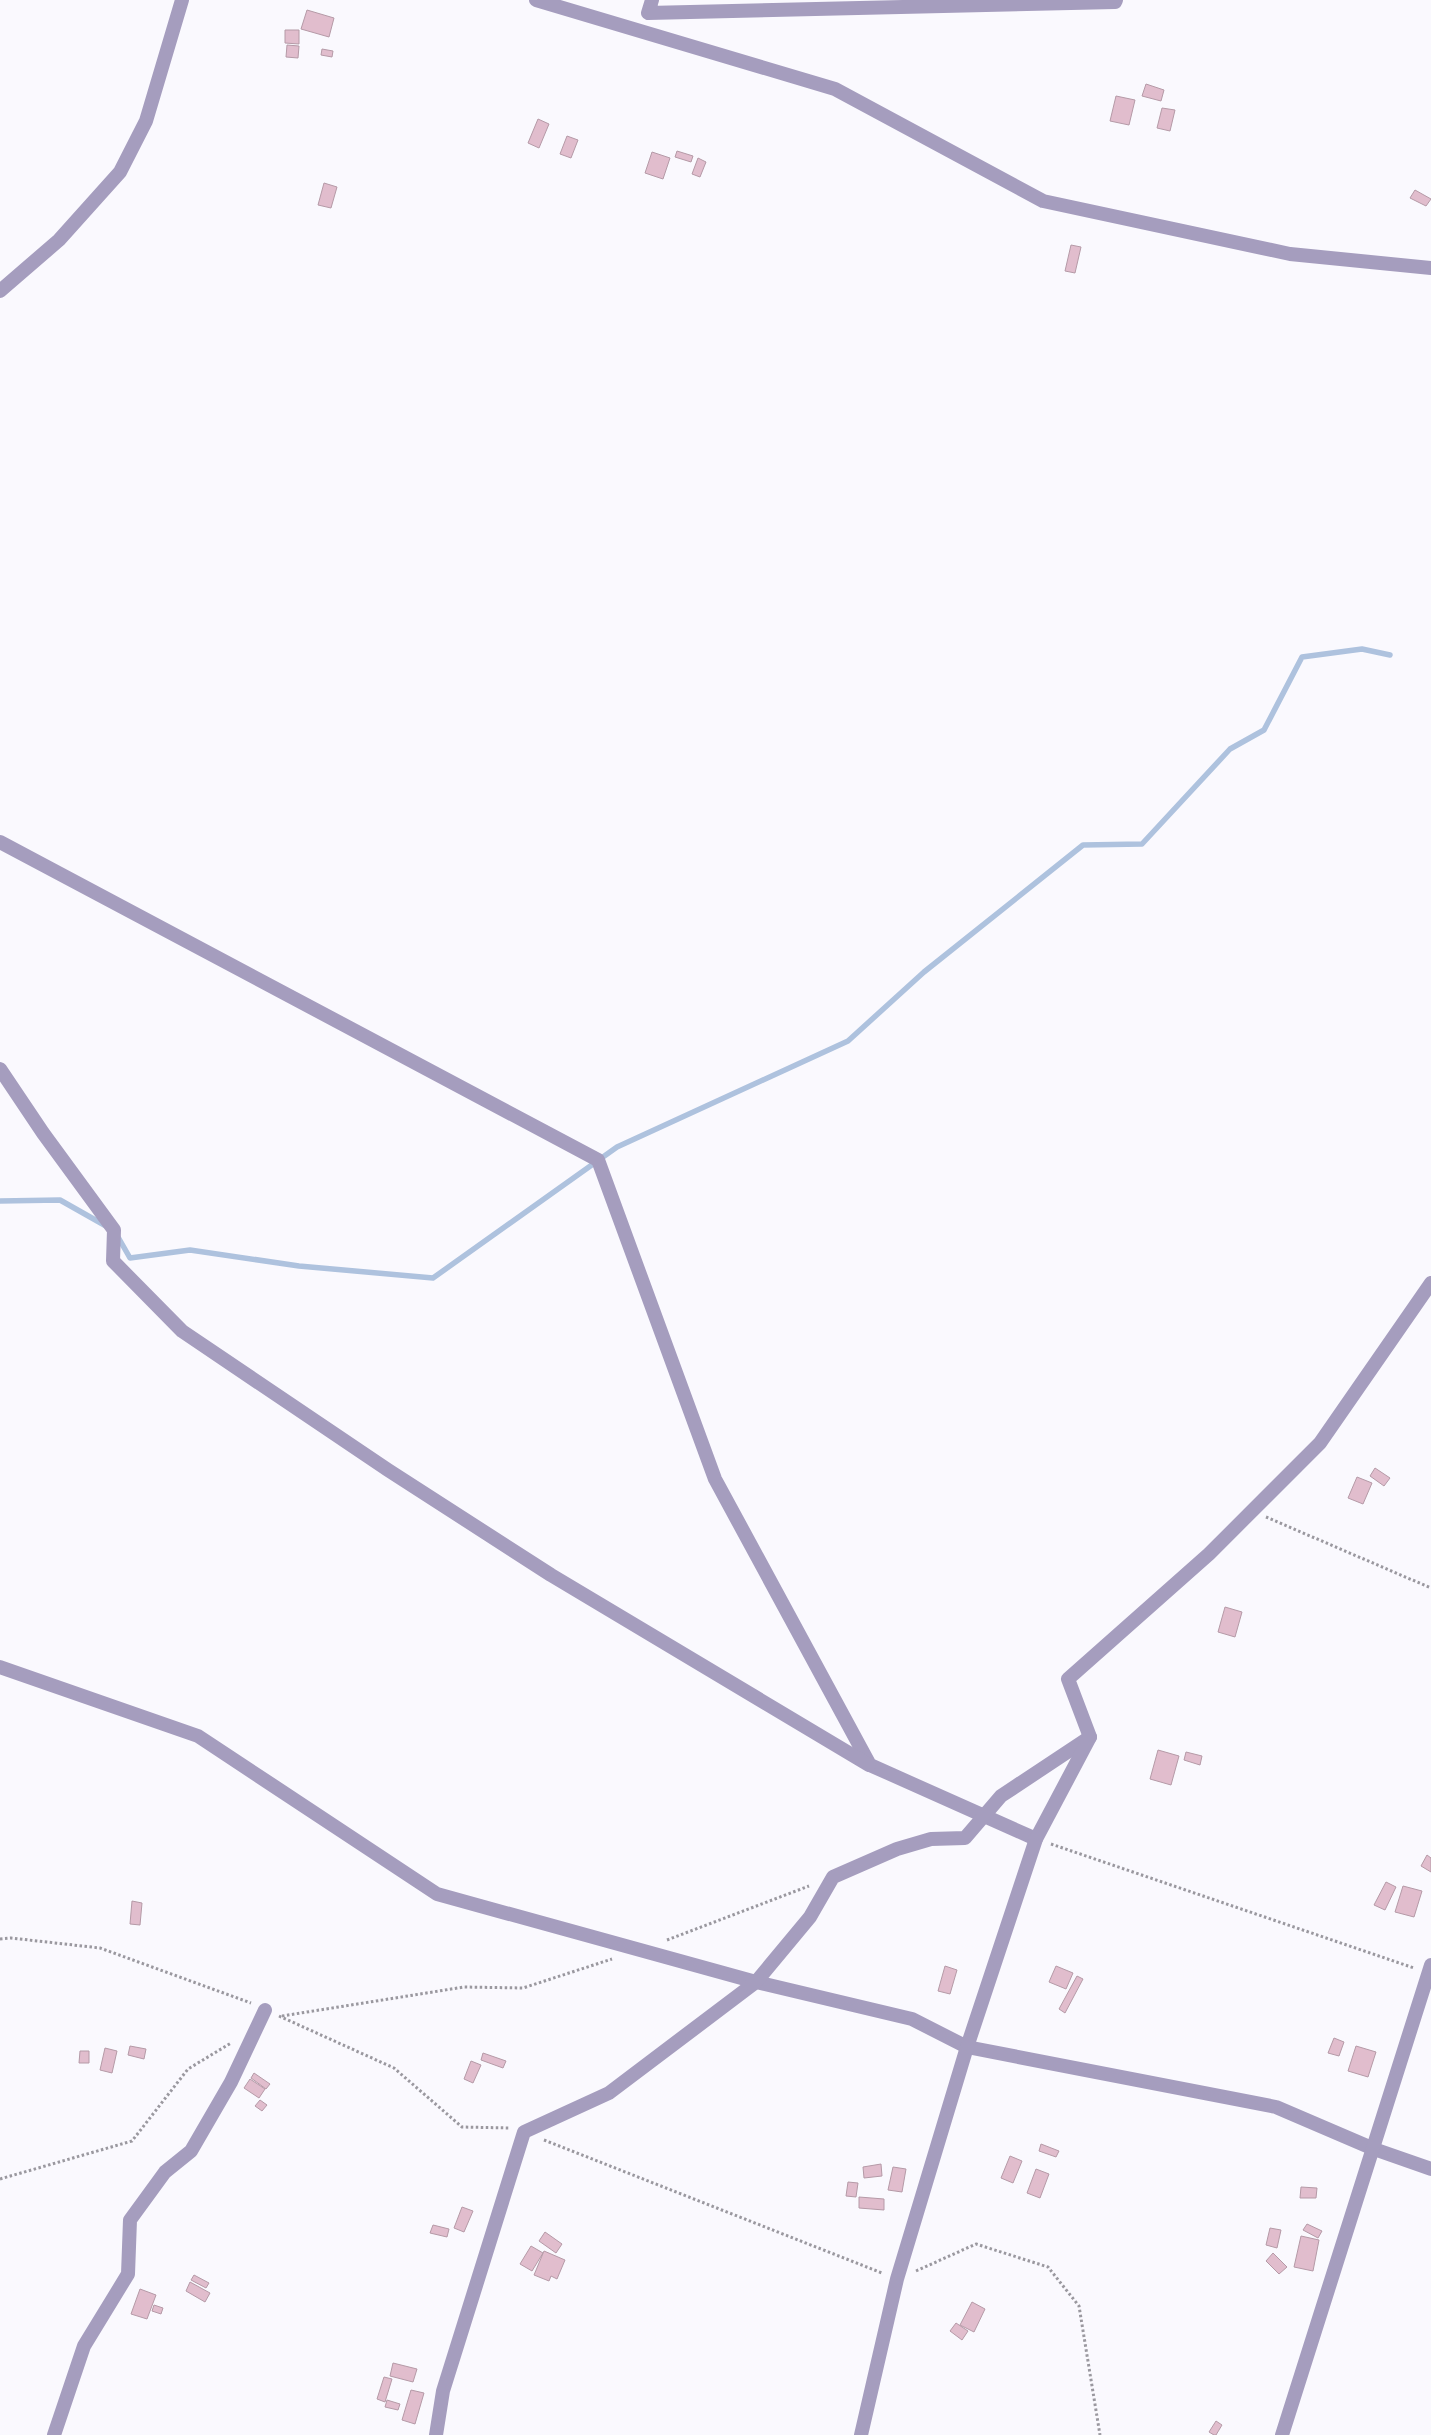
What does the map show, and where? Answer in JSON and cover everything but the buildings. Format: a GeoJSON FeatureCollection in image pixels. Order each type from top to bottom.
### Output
{"type":"FeatureCollection","features":[{"type":"Feature","properties":{"kind":"street"},"geometry":{"type":"LineString","coordinates":[[0,291],[59,240],[120,172],[146,121],[182,0]]}},
{"type":"Feature","properties":{"kind":"street"},"geometry":{"type":"LineString","coordinates":[[536,0],[835,89],[1043,201],[1290,254],[1431,268]]}},
{"type":"Feature","properties":{"kind":"street"},"geometry":{"type":"LineString","coordinates":[[652,0],[648,13],[1115,2],[1116,0]]}},
{"type":"Feature","properties":{"kind":"street"},"geometry":{"type":"LineString","coordinates":[[0,842],[598,1160],[715,1479],[870,1765]]}},
{"type":"Feature","properties":{"kind":"street"},"geometry":{"type":"LineString","coordinates":[[0,1069],[43,1133],[114,1230],[113,1261],[182,1331],[388,1470],[551,1575],[870,1765],[1036,1839]]}},
{"type":"Feature","properties":{"kind":"street"},"geometry":{"type":"LineString","coordinates":[[861,2435],[897,2279],[967,2047],[1036,1839],[1090,1737],[1068,1679],[1209,1554],[1320,1444],[1431,1283]]}},
{"type":"Feature","properties":{"kind":"street"},"geometry":{"type":"LineString","coordinates":[[0,1667],[198,1736],[437,1894],[756,1982],[912,2019],[967,2047],[1276,2107],[1374,2149],[1431,2169]]}},
{"type":"Feature","properties":{"kind":"street"},"geometry":{"type":"LineString","coordinates":[[436,2435],[443,2391],[524,2132],[609,2093],[756,1982],[810,1917],[832,1877],[896,1849],[931,1839],[965,1838],[1001,1796],[1090,1737]]}},
{"type":"Feature","properties":{"kind":"street"},"geometry":{"type":"LineString","coordinates":[[1282,2435],[1374,2149],[1429,1969]]}},
{"type":"Feature","properties":{"kind":"street"},"geometry":{"type":"LineString","coordinates":[[54,2435],[84,2346],[128,2274],[130,2220],[165,2172],[190,2151],[231,2082],[265,2010]]}},
{"type":"Feature","properties":{"kind":"path"},"geometry":{"type":"LineString","coordinates":[[1252,1511],[1431,1588]]}},
{"type":"Feature","properties":{"kind":"path"},"geometry":{"type":"LineString","coordinates":[[1036,1839],[1429,1969]]}},
{"type":"Feature","properties":{"kind":"path"},"geometry":{"type":"LineString","coordinates":[[640,1950],[832,1877]]}},
{"type":"Feature","properties":{"kind":"path"},"geometry":{"type":"LineString","coordinates":[[0,1939],[10,1938],[100,1948],[265,2010],[394,2068],[462,2126],[504,2126],[524,2132],[897,2279],[976,2244],[1048,2267],[1079,2306],[1100,2435]]}},
{"type":"Feature","properties":{"kind":"path"},"geometry":{"type":"LineString","coordinates":[[0,2180],[132,2141],[188,2069],[256,2028],[280,2016],[464,1987],[523,1988],[613,1959]]}},
{"type":"Feature","properties":{"kind":"waterway"},"geometry":{"type":"LineString","coordinates":[[118,1237],[130,1258],[190,1250],[299,1266],[433,1278],[617,1147],[848,1041],[924,972],[1083,845],[1142,844],[1230,749],[1264,730],[1302,657],[1362,649],[1390,655]]}},
{"type":"Feature","properties":{"kind":"waterway"},"geometry":{"type":"LineString","coordinates":[[0,1201],[60,1200],[106,1226]]}}]}
